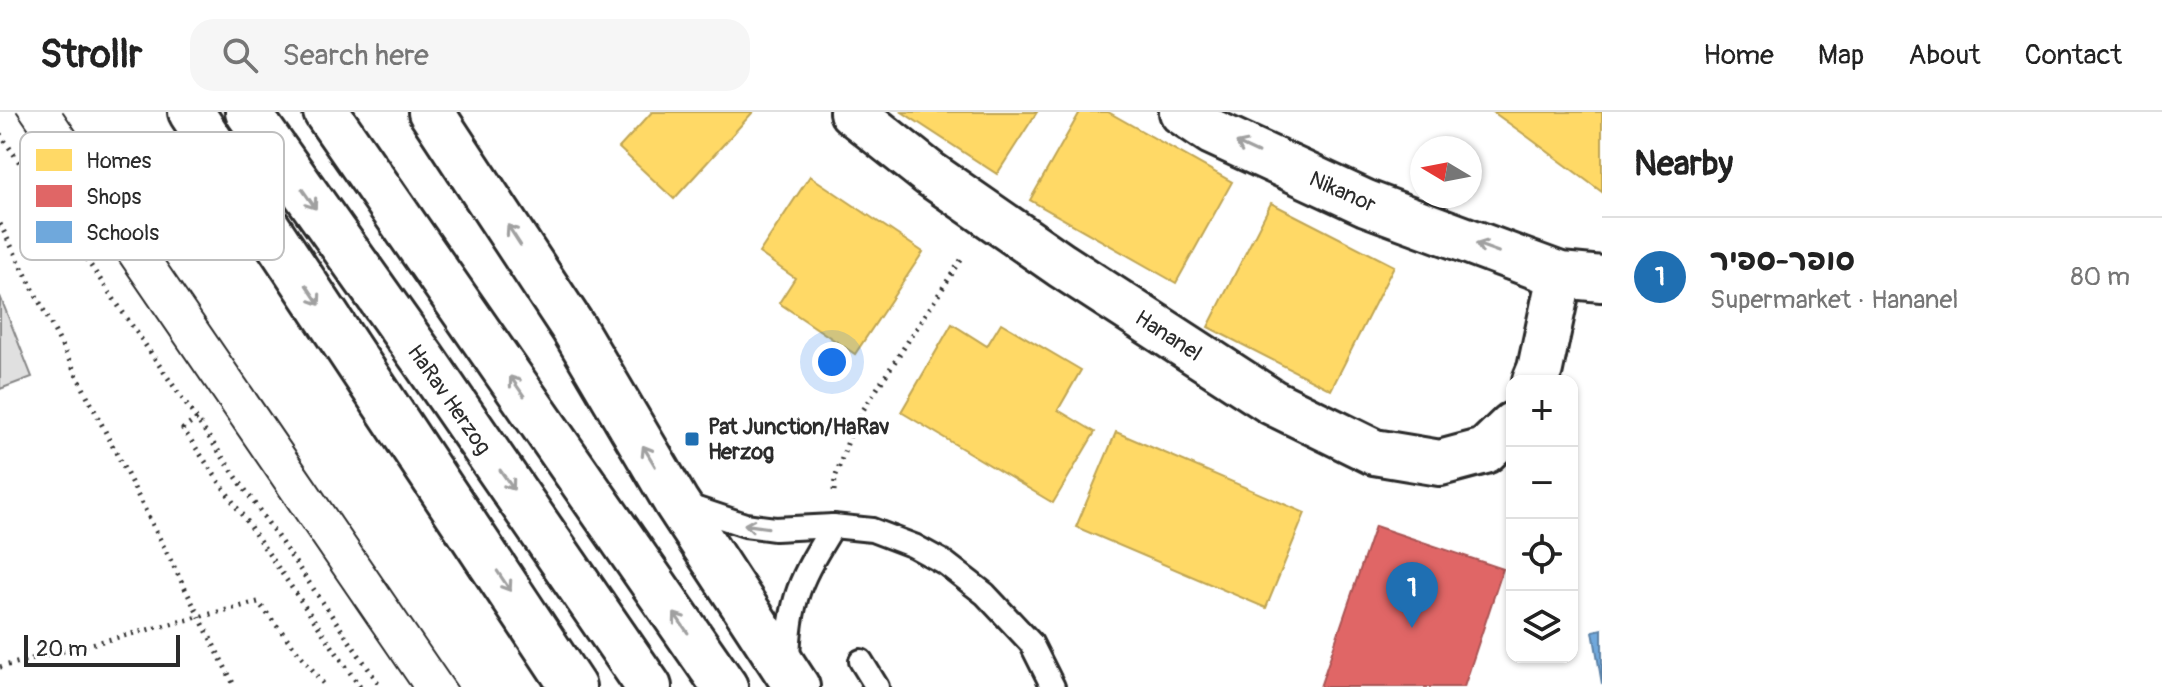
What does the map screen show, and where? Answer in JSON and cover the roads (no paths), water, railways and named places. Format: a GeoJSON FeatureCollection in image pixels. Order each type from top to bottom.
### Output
{"type":"FeatureCollection","features":[{"type":"Feature","properties":{"kind":"main road"},"geometry":{"type":"LineString","coordinates":[[191,112],[204,132]]}},
{"type":"Feature","properties":{"kind":"main road","name":"HaRav Herzog"},"geometry":{"type":"LineString","coordinates":[[248,112],[262,132]]}},
{"type":"Feature","properties":{"kind":"main road"},"geometry":{"type":"LineString","coordinates":[[326,112],[725,687]]}},
{"type":"Feature","properties":{"kind":"main road"},"geometry":{"type":"LineString","coordinates":[[431,112],[574,329],[676,502],[792,679]]}},
{"type":"Feature","properties":{"kind":"main road","name":"Hananel"},"geometry":{"type":"LineString","coordinates":[[852,112],[930,174],[990,216],[1272,402],[1374,452],[1440,463],[1485,451],[1506,431]]}},
{"type":"Feature","properties":{"kind":"main road","name":"Nikanor"},"geometry":{"type":"LineString","coordinates":[[1182,112],[1212,132],[1366,203],[1581,277]]}},
{"type":"Feature","properties":{"kind":"main road","name":"HaRav Herzog"},"geometry":{"type":"LineString","coordinates":[[284,163],[649,687]]}},
{"type":"Feature","properties":{"kind":"main road"},"geometry":{"type":"LineString","coordinates":[[284,252],[573,687]]}},
{"type":"Feature","properties":{"kind":"main road"},"geometry":{"type":"LineString","coordinates":[[1538,375],[1581,277]]}},
{"type":"Feature","properties":{"kind":"lane"},"geometry":{"type":"LineString","coordinates":[[676,502],[745,525],[775,529],[833,526],[872,530],[914,546],[945,563],[985,594],[1031,643],[1053,687]]}},
{"type":"Feature","properties":{"kind":"lane"},"geometry":{"type":"LineString","coordinates":[[792,679],[788,633],[793,601],[807,569],[833,526]]}},
{"type":"Feature","properties":{"kind":"lane"},"geometry":{"type":"LineString","coordinates":[[861,661],[877,687]]}},
{"type":"Feature","properties":{"kind":"tram line"},"geometry":{"type":"LineString","coordinates":[[17,112],[31,132]]}},
{"type":"Feature","properties":{"kind":"tram line"},"geometry":{"type":"LineString","coordinates":[[63,112],[77,132]]}},
{"type":"Feature","properties":{"kind":"tram line"},"geometry":{"type":"LineString","coordinates":[[118,260],[411,687]]}},
{"type":"Feature","properties":{"kind":"tram line"},"geometry":{"type":"LineString","coordinates":[[164,260],[457,687]]}},
{"type":"Feature","properties":{"kind":"place","name":"Pat Junction/HaRav Herzog"},"geometry":{"type":"Point","coordinates":[692,439]}},
{"type":"Feature","properties":{"kind":"place","name":"סופר-ספיר"},"geometry":{"type":"Point","coordinates":[1412,628]}}]}
